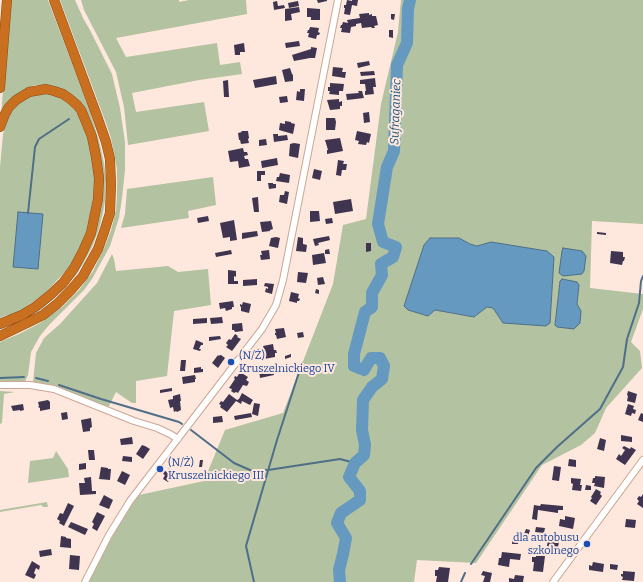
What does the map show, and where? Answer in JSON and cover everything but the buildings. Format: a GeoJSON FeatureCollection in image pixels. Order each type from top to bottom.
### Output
{"type":"FeatureCollection","features":[{"type":"Feature","properties":{"kind":"highway"},"geometry":{"type":"LineString","coordinates":[[0,88],[7,0]]}},
{"type":"Feature","properties":{"kind":"highway"},"geometry":{"type":"LineString","coordinates":[[0,336],[42,315],[57,304],[71,290],[83,276],[98,249],[110,213],[110,159],[106,142],[54,0]]}},
{"type":"Feature","properties":{"kind":"highway"},"geometry":{"type":"LineString","coordinates":[[0,127],[9,108],[16,100],[29,92],[46,89],[63,94],[81,110],[84,116],[92,137],[99,178],[98,200],[91,233],[74,268],[62,283],[35,307],[22,315],[0,324]]}},
{"type":"Feature","properties":{"kind":"street"},"geometry":{"type":"LineString","coordinates":[[85,582],[109,535],[124,511],[262,329],[276,305],[284,273],[338,0]]}},
{"type":"Feature","properties":{"kind":"street"},"geometry":{"type":"LineString","coordinates":[[0,385],[30,385],[54,389],[167,433],[178,439]]}},
{"type":"Feature","properties":{"kind":"street"},"geometry":{"type":"LineString","coordinates":[[553,582],[643,460]]}},
{"type":"Feature","properties":{"kind":"green space"},"geometry":{"type":"Polygon","coordinates":[[[10,0],[48,0],[91,114],[100,145],[106,179],[105,200],[99,229],[92,247],[75,276],[43,308],[30,316],[0,329],[0,327],[42,304],[95,232],[98,146],[64,90],[55,87],[35,85],[20,92],[1,116],[10,0]]]}},
{"type":"Feature","properties":{"kind":"green space"},"geometry":{"type":"Polygon","coordinates":[[[60,0],[75,0],[112,74],[120,108],[125,142],[125,170],[119,218],[110,246],[92,279],[84,290],[40,336],[31,352],[28,375],[25,382],[0,381],[0,342],[40,323],[62,307],[79,290],[93,271],[105,246],[116,210],[117,169],[111,138],[60,0]]]}},
{"type":"Feature","properties":{"kind":"green space"},"geometry":{"type":"Polygon","coordinates":[[[81,0],[179,0],[179,2],[189,0],[246,0],[247,14],[116,38],[126,57],[217,43],[220,65],[240,62],[242,74],[199,80],[132,93],[136,112],[204,102],[209,131],[128,145],[124,107],[116,72],[84,10],[81,0]]]}},
{"type":"Feature","properties":{"kind":"green space"},"geometry":{"type":"Polygon","coordinates":[[[401,0],[643,0],[643,224],[592,221],[590,288],[643,294],[643,309],[631,342],[640,351],[642,368],[606,408],[595,433],[581,445],[542,465],[476,563],[417,560],[414,582],[89,582],[123,517],[139,495],[204,481],[225,430],[283,413],[333,284],[343,225],[366,219],[381,104],[398,32],[401,0]],[[459,238],[435,310],[474,317],[487,307],[493,308],[491,242],[477,246],[459,238]],[[562,280],[560,282],[555,325],[577,304],[579,285],[562,280]]]}},
{"type":"Feature","properties":{"kind":"green space"},"geometry":{"type":"Polygon","coordinates":[[[47,92],[62,99],[73,108],[78,114],[90,142],[96,182],[93,215],[82,245],[71,264],[63,274],[45,293],[23,309],[0,318],[0,167],[5,125],[12,109],[18,103],[26,97],[47,92]]]}},
{"type":"Feature","properties":{"kind":"green space"},"geometry":{"type":"Polygon","coordinates":[[[213,177],[216,205],[188,211],[189,218],[121,228],[125,214],[127,189],[213,177]]]}},
{"type":"Feature","properties":{"kind":"green space"},"geometry":{"type":"Polygon","coordinates":[[[112,254],[116,271],[168,266],[178,272],[208,269],[211,305],[174,311],[167,376],[136,381],[136,403],[132,403],[116,392],[108,408],[52,385],[33,382],[36,353],[44,338],[60,324],[97,283],[112,254]]]}},
{"type":"Feature","properties":{"kind":"green space"},"geometry":{"type":"Polygon","coordinates":[[[0,391],[15,392],[4,394],[2,423],[0,424],[0,391]]]}},
{"type":"Feature","properties":{"kind":"green space"},"geometry":{"type":"Polygon","coordinates":[[[56,451],[68,469],[69,477],[28,483],[30,461],[53,458],[56,451]]]}},
{"type":"Feature","properties":{"kind":"green space"},"geometry":{"type":"Polygon","coordinates":[[[47,502],[48,507],[43,507],[41,505],[0,512],[0,510],[47,502]]]}},
{"type":"Feature","properties":{"kind":"water"},"geometry":{"type":"Polygon","coordinates":[[[18,212],[43,214],[38,269],[13,267],[18,212]]]}},
{"type":"Feature","properties":{"kind":"water"},"geometry":{"type":"Polygon","coordinates":[[[430,238],[459,238],[477,246],[491,242],[547,251],[554,257],[550,323],[546,326],[503,323],[493,308],[487,307],[474,317],[435,310],[428,316],[408,310],[404,306],[424,245],[430,238]]]}},
{"type":"Feature","properties":{"kind":"water"},"geometry":{"type":"Polygon","coordinates":[[[563,248],[582,251],[586,256],[584,271],[582,274],[563,276],[559,273],[563,248]]]}},
{"type":"Feature","properties":{"kind":"water"},"geometry":{"type":"Polygon","coordinates":[[[562,279],[577,282],[579,285],[577,304],[581,311],[580,323],[574,329],[557,327],[555,325],[560,281],[562,279]]]}},
{"type":"Feature","properties":{"kind":"waterway","name":"Sufraganiec"},"geometry":{"type":"LineString","coordinates":[[340,582],[339,570],[346,538],[337,523],[341,513],[360,500],[360,491],[349,477],[355,463],[364,455],[365,445],[362,430],[363,400],[372,387],[382,379],[384,366],[380,358],[371,358],[364,370],[354,366],[354,354],[365,312],[372,307],[372,293],[382,275],[381,264],[393,257],[396,247],[383,242],[378,224],[387,167],[394,151],[397,65],[407,43],[408,9],[410,0]]}},
{"type":"Feature","properties":{"kind":"waterway"},"geometry":{"type":"LineString","coordinates":[[28,213],[35,147],[39,139],[69,119]]}},
{"type":"Feature","properties":{"kind":"waterway"},"geometry":{"type":"LineString","coordinates":[[471,564],[536,468],[557,447],[600,409],[623,367],[627,339],[639,303],[641,281],[643,276]]}},
{"type":"Feature","properties":{"kind":"waterway"},"geometry":{"type":"LineString","coordinates":[[254,582],[246,546],[277,440],[302,363]]}},
{"type":"Feature","properties":{"kind":"waterway"},"geometry":{"type":"LineString","coordinates":[[0,378],[24,377]]}},
{"type":"Feature","properties":{"kind":"waterway"},"geometry":{"type":"LineString","coordinates":[[36,378],[48,381]]}},
{"type":"Feature","properties":{"kind":"waterway"},"geometry":{"type":"LineString","coordinates":[[59,385],[182,424]]}},
{"type":"Feature","properties":{"kind":"waterway"},"geometry":{"type":"LineString","coordinates":[[191,430],[234,463],[250,470],[268,470],[340,459],[355,463]]}},
{"type":"Feature","properties":{"kind":"waterway"},"geometry":{"type":"LineString","coordinates":[[461,582],[465,573]]}},
{"type":"Feature","properties":{"kind":"place","name":"(N/Ż) Kruszelnickiego IV"},"geometry":{"type":"Point","coordinates":[231,362]}},
{"type":"Feature","properties":{"kind":"place","name":"(N/Ż) Kruszelnickiego III"},"geometry":{"type":"Point","coordinates":[160,469]}},
{"type":"Feature","properties":{"kind":"place","name":"dla autobusu szkolnego"},"geometry":{"type":"Point","coordinates":[587,544]}}]}
